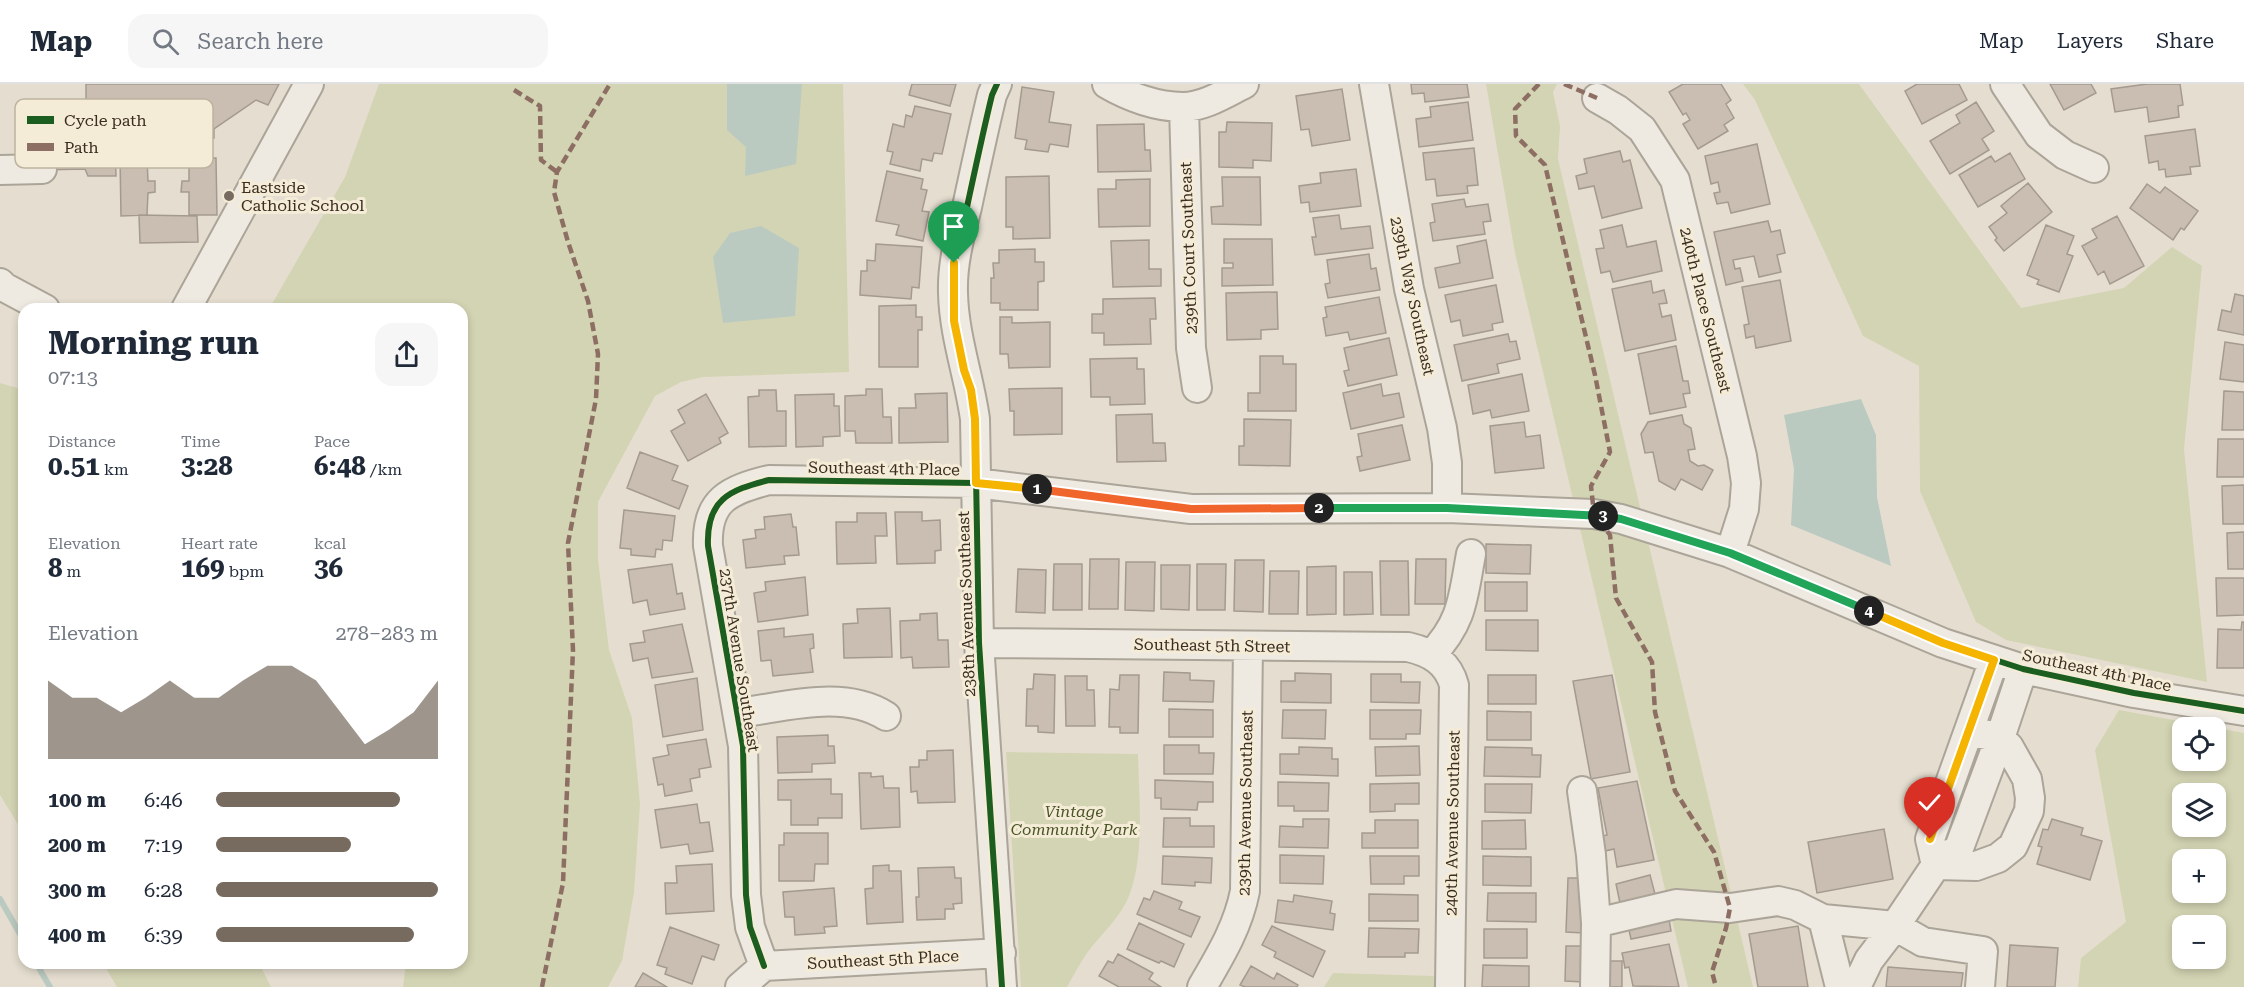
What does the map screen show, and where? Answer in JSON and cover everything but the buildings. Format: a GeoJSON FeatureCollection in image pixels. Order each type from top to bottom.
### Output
{"type":"FeatureCollection","features":[{"type":"Feature","properties":{"kind":"street"},"geometry":{"type":"LineString","coordinates":[[189,303],[309,84]]}},
{"type":"Feature","properties":{"kind":"street","name":"238th Avenue Southeast"},"geometry":{"type":"LineString","coordinates":[[997,84],[992,95],[954,263],[954,321],[964,370],[971,390],[975,419],[979,643],[1002,987]]}},
{"type":"Feature","properties":{"kind":"street"},"geometry":{"type":"LineString","coordinates":[[1107,84],[1149,102],[1184,107],[1209,101],[1244,84]]}},
{"type":"Feature","properties":{"kind":"street","name":"239th Way Southeast"},"geometry":{"type":"LineString","coordinates":[[1374,84],[1409,289],[1442,428],[1447,464],[1447,508]]}},
{"type":"Feature","properties":{"kind":"street"},"geometry":{"type":"LineString","coordinates":[[2005,84],[2039,135],[2065,155],[2094,168]]}},
{"type":"Feature","properties":{"kind":"street","name":"240th Place Southeast"},"geometry":{"type":"LineString","coordinates":[[1596,98],[1618,110],[1642,129],[1675,180],[1742,456],[1746,483],[1744,509],[1730,553]]}},
{"type":"Feature","properties":{"kind":"street","name":"239th Court Southeast"},"geometry":{"type":"LineString","coordinates":[[1184,107],[1191,348],[1197,388]]}},
{"type":"Feature","properties":{"kind":"street"},"geometry":{"type":"LineString","coordinates":[[0,170],[42,169]]}},
{"type":"Feature","properties":{"kind":"street"},"geometry":{"type":"LineString","coordinates":[[0,283],[34,303]]}},
{"type":"Feature","properties":{"kind":"street","name":"Southeast 4th Place"},"geometry":{"type":"LineString","coordinates":[[719,503],[732,492],[769,480],[976,483],[1191,509],[1447,508],[1594,514],[1621,519],[1730,553],[1943,643],[2023,669],[2134,693],[2244,711]]}},
{"type":"Feature","properties":{"kind":"street","name":"237th Avenue Southeast"},"geometry":{"type":"LineString","coordinates":[[719,503],[710,516],[707,530],[708,546],[743,746],[746,895],[750,927],[764,966]]}},
{"type":"Feature","properties":{"kind":"street"},"geometry":{"type":"LineString","coordinates":[[1437,658],[1459,615],[1471,554]]}},
{"type":"Feature","properties":{"kind":"street","name":"Southeast 5th Street"},"geometry":{"type":"LineString","coordinates":[[979,643],[1408,647],[1437,658]]}},
{"type":"Feature","properties":{"kind":"street","name":"239th Avenue Southeast"},"geometry":{"type":"LineString","coordinates":[[1202,987],[1231,935],[1241,912],[1245,891],[1248,646]]}},
{"type":"Feature","properties":{"kind":"street","name":"240th Avenue Southeast"},"geometry":{"type":"LineString","coordinates":[[1437,658],[1451,672],[1454,685],[1450,987]]}},
{"type":"Feature","properties":{"kind":"street"},"geometry":{"type":"LineString","coordinates":[[1936,865],[1930,839],[1994,660]]}},
{"type":"Feature","properties":{"kind":"street"},"geometry":{"type":"LineString","coordinates":[[1856,987],[1869,960],[1936,865],[1959,848],[2023,669]]}},
{"type":"Feature","properties":{"kind":"street"},"geometry":{"type":"LineString","coordinates":[[738,713],[836,700],[875,709],[886,716]]}},
{"type":"Feature","properties":{"kind":"street"},"geometry":{"type":"LineString","coordinates":[[1936,865],[1976,866],[1998,858],[2013,846],[2026,820],[2030,798],[2027,779],[2019,763],[2000,738],[1970,731]]}},
{"type":"Feature","properties":{"kind":"street"},"geometry":{"type":"LineString","coordinates":[[1582,791],[1591,855],[1596,923],[1596,987]]}},
{"type":"Feature","properties":{"kind":"street"},"geometry":{"type":"LineString","coordinates":[[1596,923],[1676,903],[1730,908],[1779,901],[1795,905],[1823,919],[1895,926],[1923,942],[1983,951],[1980,987]]}},
{"type":"Feature","properties":{"kind":"street"},"geometry":{"type":"LineString","coordinates":[[1823,919],[1840,987]]}},
{"type":"Feature","properties":{"kind":"street","name":"Southeast 5th Place"},"geometry":{"type":"LineString","coordinates":[[764,966],[1001,953]]}},
{"type":"Feature","properties":{"kind":"street"},"geometry":{"type":"LineString","coordinates":[[740,987],[764,966]]}},
{"type":"Feature","properties":{"kind":"green space"},"geometry":{"type":"Polygon","coordinates":[[[379,84],[843,84],[849,372],[703,377],[681,382],[655,396],[598,502],[598,560],[609,650],[632,718],[640,804],[634,892],[622,961],[608,987],[403,987],[405,969],[468,969],[468,303],[272,303],[345,177],[379,84]]]}},
{"type":"Feature","properties":{"kind":"green space"},"geometry":{"type":"Polygon","coordinates":[[[1486,84],[1557,84],[1553,92],[1560,126],[1558,159],[1753,987],[1688,987],[1515,253],[1486,84]]]}},
{"type":"Feature","properties":{"kind":"green space"},"geometry":{"type":"Polygon","coordinates":[[[1743,84],[1859,84],[2021,308],[2124,288],[2172,247],[2202,266],[2184,449],[2207,682],[2006,640],[1976,622],[1920,491],[1919,366],[1863,336],[1755,100],[1743,84]]]}},
{"type":"Feature","properties":{"kind":"green space"},"geometry":{"type":"Polygon","coordinates":[[[0,383],[18,388],[18,824],[0,795],[0,383]]]}},
{"type":"Feature","properties":{"kind":"green space"},"geometry":{"type":"Polygon","coordinates":[[[2119,710],[2172,720],[2172,771],[2226,771],[2226,730],[2244,733],[2244,987],[2078,987],[2081,958],[2126,922],[2095,750],[2119,710]]]}},
{"type":"Feature","properties":{"kind":"green space","name":"Vintage Community Park"},"geometry":{"type":"Polygon","coordinates":[[[1006,752],[1138,754],[1140,826],[1134,880],[1122,909],[1086,954],[1067,987],[1021,987],[1006,752]]]}},
{"type":"Feature","properties":{"kind":"green space"},"geometry":{"type":"Polygon","coordinates":[[[106,969],[262,969],[271,987],[117,987],[106,969]]]}},
{"type":"Feature","properties":{"kind":"green space"},"geometry":{"type":"Polygon","coordinates":[[[1333,973],[1435,976],[1435,987],[1324,987],[1333,973]]]}},
{"type":"Feature","properties":{"kind":"shaded area"},"geometry":{"type":"Polygon","coordinates":[[[727,84],[802,84],[796,164],[745,176],[746,147],[727,130],[727,84]]]}},
{"type":"Feature","properties":{"kind":"shaded area"},"geometry":{"type":"Polygon","coordinates":[[[761,226],[799,248],[795,316],[723,323],[713,257],[730,233],[761,226]]]}},
{"type":"Feature","properties":{"kind":"shaded area"},"geometry":{"type":"Polygon","coordinates":[[[1861,399],[1876,435],[1877,497],[1891,566],[1791,525],[1794,469],[1784,415],[1861,399]]]}},
{"type":"Feature","properties":{"kind":"waterway"},"geometry":{"type":"LineString","coordinates":[[0,899],[18,930]]}},
{"type":"Feature","properties":{"kind":"waterway"},"geometry":{"type":"LineString","coordinates":[[40,969],[50,987]]}},
{"type":"Feature","properties":{"kind":"marked path"},"geometry":{"type":"LineString","coordinates":[[542,987],[563,883],[573,650],[568,543],[596,399],[598,354],[588,301],[554,192],[557,172],[610,84]]}},
{"type":"Feature","properties":{"kind":"marked path"},"geometry":{"type":"LineString","coordinates":[[1539,84],[1515,109],[1516,136],[1545,165],[1595,375],[1610,452],[1591,486],[1594,514],[1610,535],[1616,598],[1652,662],[1655,712],[1675,791],[1714,852],[1730,908],[1712,972],[1716,987]]}},
{"type":"Feature","properties":{"kind":"marked path"},"geometry":{"type":"LineString","coordinates":[[1564,84],[1597,98]]}},
{"type":"Feature","properties":{"kind":"marked path"},"geometry":{"type":"LineString","coordinates":[[514,90],[540,106],[541,160],[557,172]]}},
{"type":"Feature","properties":{"kind":"cycle path"},"geometry":{"type":"LineString","coordinates":[[997,84],[992,95],[959,239],[953,293],[956,325],[975,419],[979,643],[1002,987]]}},
{"type":"Feature","properties":{"kind":"cycle path"},"geometry":{"type":"LineString","coordinates":[[764,966],[750,927],[746,895],[743,746],[708,546],[708,530],[711,518],[723,500],[742,488],[769,480],[976,483],[1191,509],[1447,508],[1594,514],[1621,519],[1730,553],[1943,643],[2023,669],[2134,693],[2244,711]]}},
{"type":"Feature","properties":{"kind":"place","name":"Eastside Catholic School"},"geometry":{"type":"Point","coordinates":[229,196]}},
{"type":"Feature","properties":{"kind":"route"},"geometry":{"type":"LineString","coordinates":[[954,263],[954,321],[964,370],[971,390],[975,419],[976,483],[1191,509],[1447,508],[1594,514],[1621,519],[1730,553],[1943,643],[1994,660],[1930,839]]}}]}
